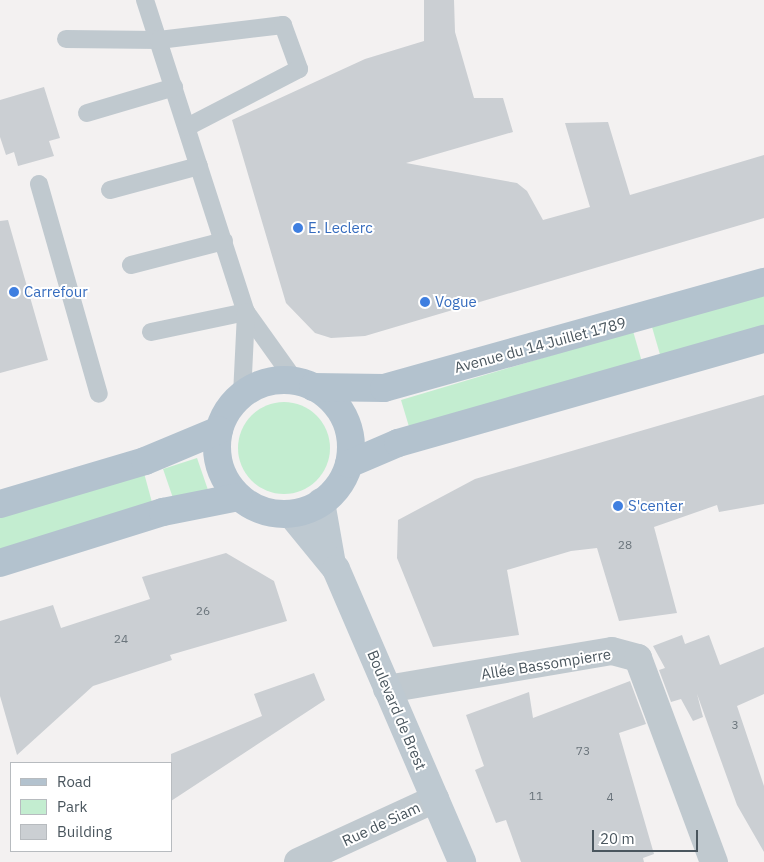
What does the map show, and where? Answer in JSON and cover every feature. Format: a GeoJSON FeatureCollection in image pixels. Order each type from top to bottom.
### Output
{"type":"FeatureCollection","features":[{"type":"Feature","properties":{"kind":"main road","name":"Avenue du 14 Juillet 1789"},"geometry":{"type":"LineString","coordinates":[[305,384],[384,388],[764,282]]}},
{"type":"Feature","properties":{"kind":"main road"},"geometry":{"type":"LineString","coordinates":[[349,464],[398,443],[764,339]]}},
{"type":"Feature","properties":{"kind":"main road"},"geometry":{"type":"LineString","coordinates":[[261,384],[305,384],[328,397],[348,428],[349,464],[341,484],[321,502],[291,514],[254,507],[239,497],[220,466],[219,430],[242,394],[261,384]]}},
{"type":"Feature","properties":{"kind":"main road"},"geometry":{"type":"LineString","coordinates":[[0,504],[145,461],[219,430]]}},
{"type":"Feature","properties":{"kind":"main road"},"geometry":{"type":"LineString","coordinates":[[0,563],[163,512],[239,497]]}},
{"type":"Feature","properties":{"kind":"main road","name":"Boulevard de Brest"},"geometry":{"type":"LineString","coordinates":[[321,502],[331,559],[436,798],[462,862]]}},
{"type":"Feature","properties":{"kind":"main road","name":"Boulevard de Brest"},"geometry":{"type":"LineString","coordinates":[[291,514],[331,559]]}},
{"type":"Feature","properties":{"kind":"street","name":"Allée Bassompierre"},"geometry":{"type":"LineString","coordinates":[[387,689],[612,651],[638,658],[714,862]]}},
{"type":"Feature","properties":{"kind":"street","name":"Rue de Siam"},"geometry":{"type":"LineString","coordinates":[[298,862],[436,798]]}},
{"type":"Feature","properties":{"kind":"lane"},"geometry":{"type":"LineString","coordinates":[[145,0],[246,312],[242,394]]}},
{"type":"Feature","properties":{"kind":"lane"},"geometry":{"type":"LineString","coordinates":[[66,39],[158,40],[283,25],[299,69],[187,127]]}},
{"type":"Feature","properties":{"kind":"lane"},"geometry":{"type":"LineString","coordinates":[[87,113],[174,88]]}},
{"type":"Feature","properties":{"kind":"lane"},"geometry":{"type":"LineString","coordinates":[[110,190],[199,166]]}},
{"type":"Feature","properties":{"kind":"lane"},"geometry":{"type":"LineString","coordinates":[[39,184],[99,394]]}},
{"type":"Feature","properties":{"kind":"lane"},"geometry":{"type":"LineString","coordinates":[[132,265],[224,241]]}},
{"type":"Feature","properties":{"kind":"lane"},"geometry":{"type":"LineString","coordinates":[[151,332],[246,312]]}},
{"type":"Feature","properties":{"kind":"lane"},"geometry":{"type":"LineString","coordinates":[[246,312],[305,384]]}},
{"type":"Feature","properties":{"kind":"green space"},"geometry":{"type":"Polygon","coordinates":[[[764,294],[764,328],[661,358],[652,327],[764,294]]]}},
{"type":"Feature","properties":{"kind":"green space"},"geometry":{"type":"Polygon","coordinates":[[[633,331],[642,362],[410,430],[401,400],[633,331]]]}},
{"type":"Feature","properties":{"kind":"green space"},"geometry":{"type":"Polygon","coordinates":[[[284,402],[301,406],[316,416],[326,431],[330,448],[326,465],[316,480],[301,490],[284,494],[267,490],[252,480],[242,465],[238,448],[242,431],[252,416],[267,406],[284,402]]]}},
{"type":"Feature","properties":{"kind":"green space"},"geometry":{"type":"Polygon","coordinates":[[[197,458],[208,490],[174,501],[163,469],[197,458]]]}},
{"type":"Feature","properties":{"kind":"green space"},"geometry":{"type":"Polygon","coordinates":[[[144,473],[153,506],[0,551],[0,516],[144,473]]]}},
{"type":"Feature","properties":{"kind":"building"},"geometry":{"type":"Polygon","coordinates":[[[424,0],[454,0],[455,32],[474,98],[503,98],[513,132],[406,163],[517,183],[527,191],[543,220],[590,207],[565,123],[608,122],[630,195],[764,155],[764,218],[365,336],[331,338],[315,333],[286,303],[232,120],[365,59],[424,41],[424,0]]]}},
{"type":"Feature","properties":{"kind":"building"},"geometry":{"type":"Polygon","coordinates":[[[44,87],[60,138],[49,141],[54,156],[18,166],[14,152],[6,155],[0,137],[0,100],[44,87]]]}},
{"type":"Feature","properties":{"kind":"building","name":"Carrefour"},"geometry":{"type":"Polygon","coordinates":[[[8,220],[48,360],[0,373],[0,221],[8,220]]]}},
{"type":"Feature","properties":{"kind":"building"},"geometry":{"type":"Polygon","coordinates":[[[764,395],[764,504],[719,512],[717,505],[654,527],[677,613],[619,621],[597,548],[571,551],[507,570],[519,635],[433,647],[397,558],[398,520],[475,479],[764,395]]]}},
{"type":"Feature","properties":{"kind":"building"},"geometry":{"type":"Polygon","coordinates":[[[226,553],[274,581],[287,621],[170,655],[172,660],[93,686],[17,755],[0,696],[0,621],[53,605],[61,628],[150,599],[142,577],[226,553]]]}},
{"type":"Feature","properties":{"kind":"building"},"geometry":{"type":"Polygon","coordinates":[[[682,635],[685,644],[709,635],[720,665],[764,647],[764,694],[737,706],[764,786],[764,852],[737,805],[697,694],[703,717],[693,721],[681,699],[671,702],[659,670],[665,668],[653,646],[682,635]]]}},
{"type":"Feature","properties":{"kind":"building"},"geometry":{"type":"Polygon","coordinates":[[[314,673],[325,700],[172,800],[171,754],[262,716],[254,694],[314,673]]]}},
{"type":"Feature","properties":{"kind":"building"},"geometry":{"type":"Polygon","coordinates":[[[630,681],[646,724],[619,733],[654,854],[643,858],[644,862],[521,862],[506,820],[496,823],[475,770],[484,766],[466,715],[529,692],[533,718],[630,681]]]}},
{"type":"Feature","properties":{"kind":"place","name":"E. Leclerc"},"geometry":{"type":"Point","coordinates":[298,228]}},
{"type":"Feature","properties":{"kind":"place","name":"Carrefour"},"geometry":{"type":"Point","coordinates":[14,292]}},
{"type":"Feature","properties":{"kind":"place","name":"Vogue"},"geometry":{"type":"Point","coordinates":[425,302]}},
{"type":"Feature","properties":{"kind":"place","name":"S'center"},"geometry":{"type":"Point","coordinates":[618,506]}}]}
